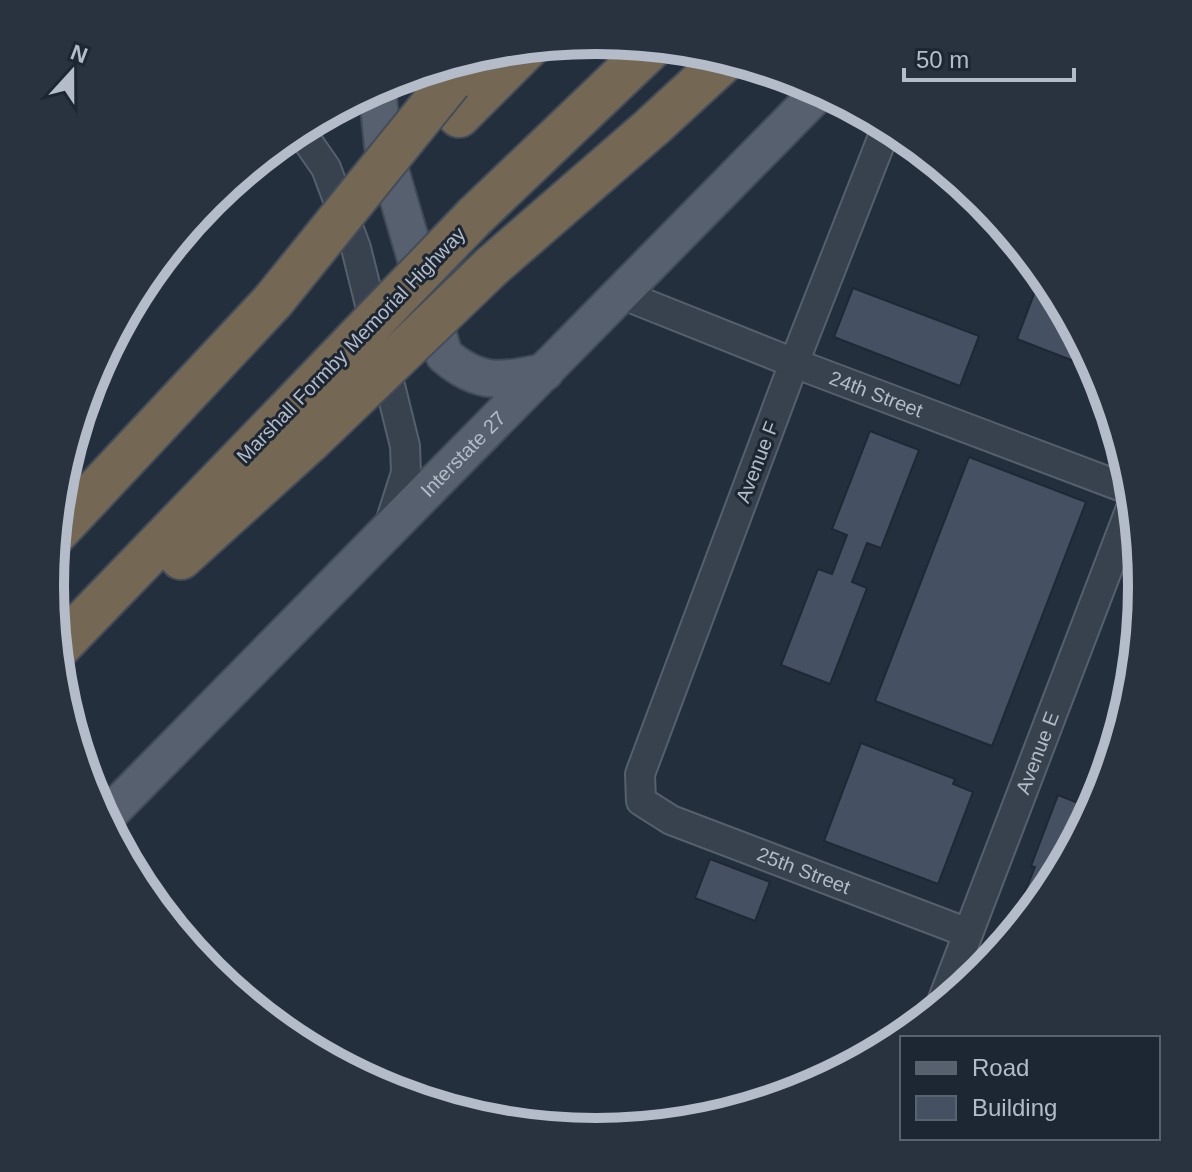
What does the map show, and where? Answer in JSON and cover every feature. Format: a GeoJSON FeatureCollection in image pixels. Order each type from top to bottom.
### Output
{"type":"FeatureCollection","features":[{"type":"Feature","properties":{"kind":"highway","name":"Marshall Formby Memorial Highway"},"geometry":{"type":"LineString","coordinates":[[67,638],[301,423],[475,216],[642,56]]}},
{"type":"Feature","properties":{"kind":"highway"},"geometry":{"type":"LineString","coordinates":[[69,519],[273,301],[460,85],[499,63]]}},
{"type":"Feature","properties":{"kind":"highway"},"geometry":{"type":"LineString","coordinates":[[301,423],[492,266],[716,68]]}},
{"type":"Feature","properties":{"kind":"main road","name":"Interstate 27"},"geometry":{"type":"LineString","coordinates":[[113,809],[812,100]]}},
{"type":"Feature","properties":{"kind":"main road"},"geometry":{"type":"LineString","coordinates":[[378,101],[383,146],[444,355],[461,370],[479,379],[507,380],[545,372]]}},
{"type":"Feature","properties":{"kind":"street","name":"Avenue F"},"geometry":{"type":"LineString","coordinates":[[641,801],[640,774],[794,363],[882,138]]}},
{"type":"Feature","properties":{"kind":"street"},"geometry":{"type":"LineString","coordinates":[[307,140],[326,168],[356,248],[405,446],[406,473],[388,530]]}},
{"type":"Feature","properties":{"kind":"street","name":"24th Street"},"geometry":{"type":"LineString","coordinates":[[621,294],[1119,486]]}},
{"type":"Feature","properties":{"kind":"street","name":"Avenue E"},"geometry":{"type":"LineString","coordinates":[[948,985],[1124,526]]}},
{"type":"Feature","properties":{"kind":"street","name":"25th Street"},"geometry":{"type":"LineString","coordinates":[[641,801],[671,820],[968,933]]}},
{"type":"Feature","properties":{"kind":"building"},"geometry":{"type":"Polygon","coordinates":[[[853,288],[979,336],[960,386],[834,337],[853,288]]]}},
{"type":"Feature","properties":{"kind":"building"},"geometry":{"type":"Polygon","coordinates":[[[1036,288],[1079,363],[1017,339],[1036,288]]]}},
{"type":"Feature","properties":{"kind":"building"},"geometry":{"type":"Polygon","coordinates":[[[870,431],[919,450],[881,548],[867,543],[852,582],[867,588],[830,684],[781,665],[818,569],[832,574],[847,535],[832,529],[870,431]]]}},
{"type":"Feature","properties":{"kind":"building"},"geometry":{"type":"Polygon","coordinates":[[[969,457],[1086,502],[992,746],[875,701],[969,457]]]}},
{"type":"Feature","properties":{"kind":"building"},"geometry":{"type":"Polygon","coordinates":[[[1107,727],[1100,757],[1073,821],[1057,852],[1017,911],[1058,795],[1078,803],[1107,727]]]}},
{"type":"Feature","properties":{"kind":"building"},"geometry":{"type":"Polygon","coordinates":[[[861,743],[955,779],[953,784],[973,792],[938,884],[824,841],[861,743]]]}},
{"type":"Feature","properties":{"kind":"building"},"geometry":{"type":"Polygon","coordinates":[[[710,859],[770,882],[755,921],[695,898],[710,859]]]}}]}
